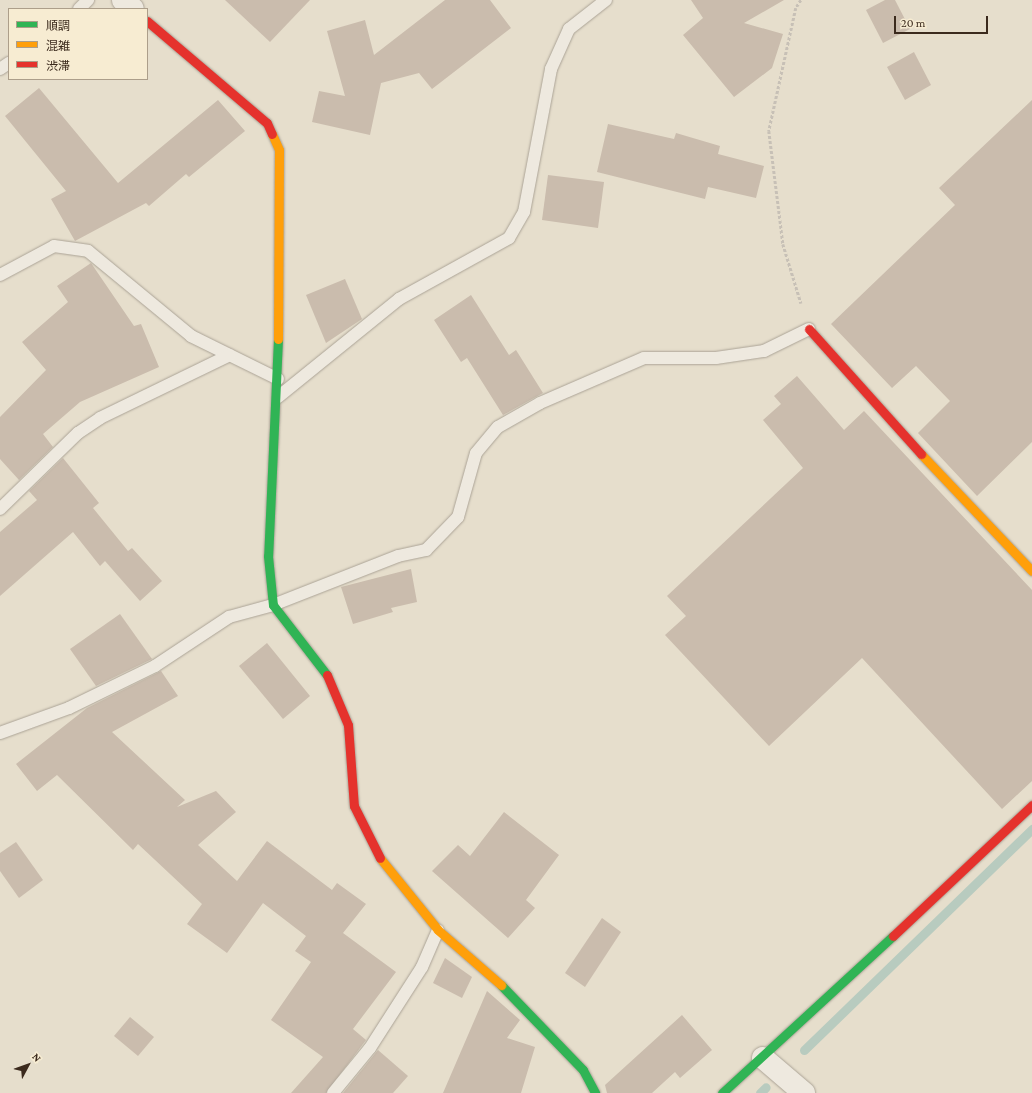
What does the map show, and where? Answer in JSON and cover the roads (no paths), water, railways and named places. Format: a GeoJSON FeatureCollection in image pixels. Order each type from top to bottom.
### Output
{"type":"FeatureCollection","features":[{"type":"Feature","properties":{"kind":"street"},"geometry":{"type":"LineString","coordinates":[[123,0],[132,8]]}},
{"type":"Feature","properties":{"kind":"street"},"geometry":{"type":"LineString","coordinates":[[148,22],[267,123],[279,150],[278,397],[268,556],[273,605],[330,678],[348,724],[354,806],[382,862],[438,930],[519,1001],[583,1070],[595,1093]]}},
{"type":"Feature","properties":{"kind":"street"},"geometry":{"type":"LineString","coordinates":[[809,329],[888,420],[1032,571]]}},
{"type":"Feature","properties":{"kind":"street"},"geometry":{"type":"LineString","coordinates":[[722,1093],[763,1058],[1032,805]]}},
{"type":"Feature","properties":{"kind":"street"},"geometry":{"type":"LineString","coordinates":[[763,1058],[804,1093]]}},
{"type":"Feature","properties":{"kind":"lane"},"geometry":{"type":"LineString","coordinates":[[80,8],[88,0]]}},
{"type":"Feature","properties":{"kind":"lane"},"geometry":{"type":"LineString","coordinates":[[278,397],[399,299],[509,238],[524,212],[551,69],[569,29],[606,0]]}},
{"type":"Feature","properties":{"kind":"lane"},"geometry":{"type":"LineString","coordinates":[[0,275],[54,246],[88,251],[191,336],[278,379]]}},
{"type":"Feature","properties":{"kind":"lane"},"geometry":{"type":"LineString","coordinates":[[0,733],[69,708],[155,666],[229,618],[273,605],[398,556],[426,550],[458,517],[476,453],[498,427],[540,403],[644,358],[716,358],[764,351],[809,329]]}},
{"type":"Feature","properties":{"kind":"lane"},"geometry":{"type":"LineString","coordinates":[[0,510],[78,433],[100,418],[230,355]]}},
{"type":"Feature","properties":{"kind":"lane"},"geometry":{"type":"LineString","coordinates":[[333,1093],[370,1048],[422,967],[438,930]]}},
{"type":"Feature","properties":{"kind":"waterway"},"geometry":{"type":"LineString","coordinates":[[804,1050],[1032,829]]}},
{"type":"Feature","properties":{"kind":"waterway"},"geometry":{"type":"LineString","coordinates":[[760,1093],[766,1087]]}}]}
